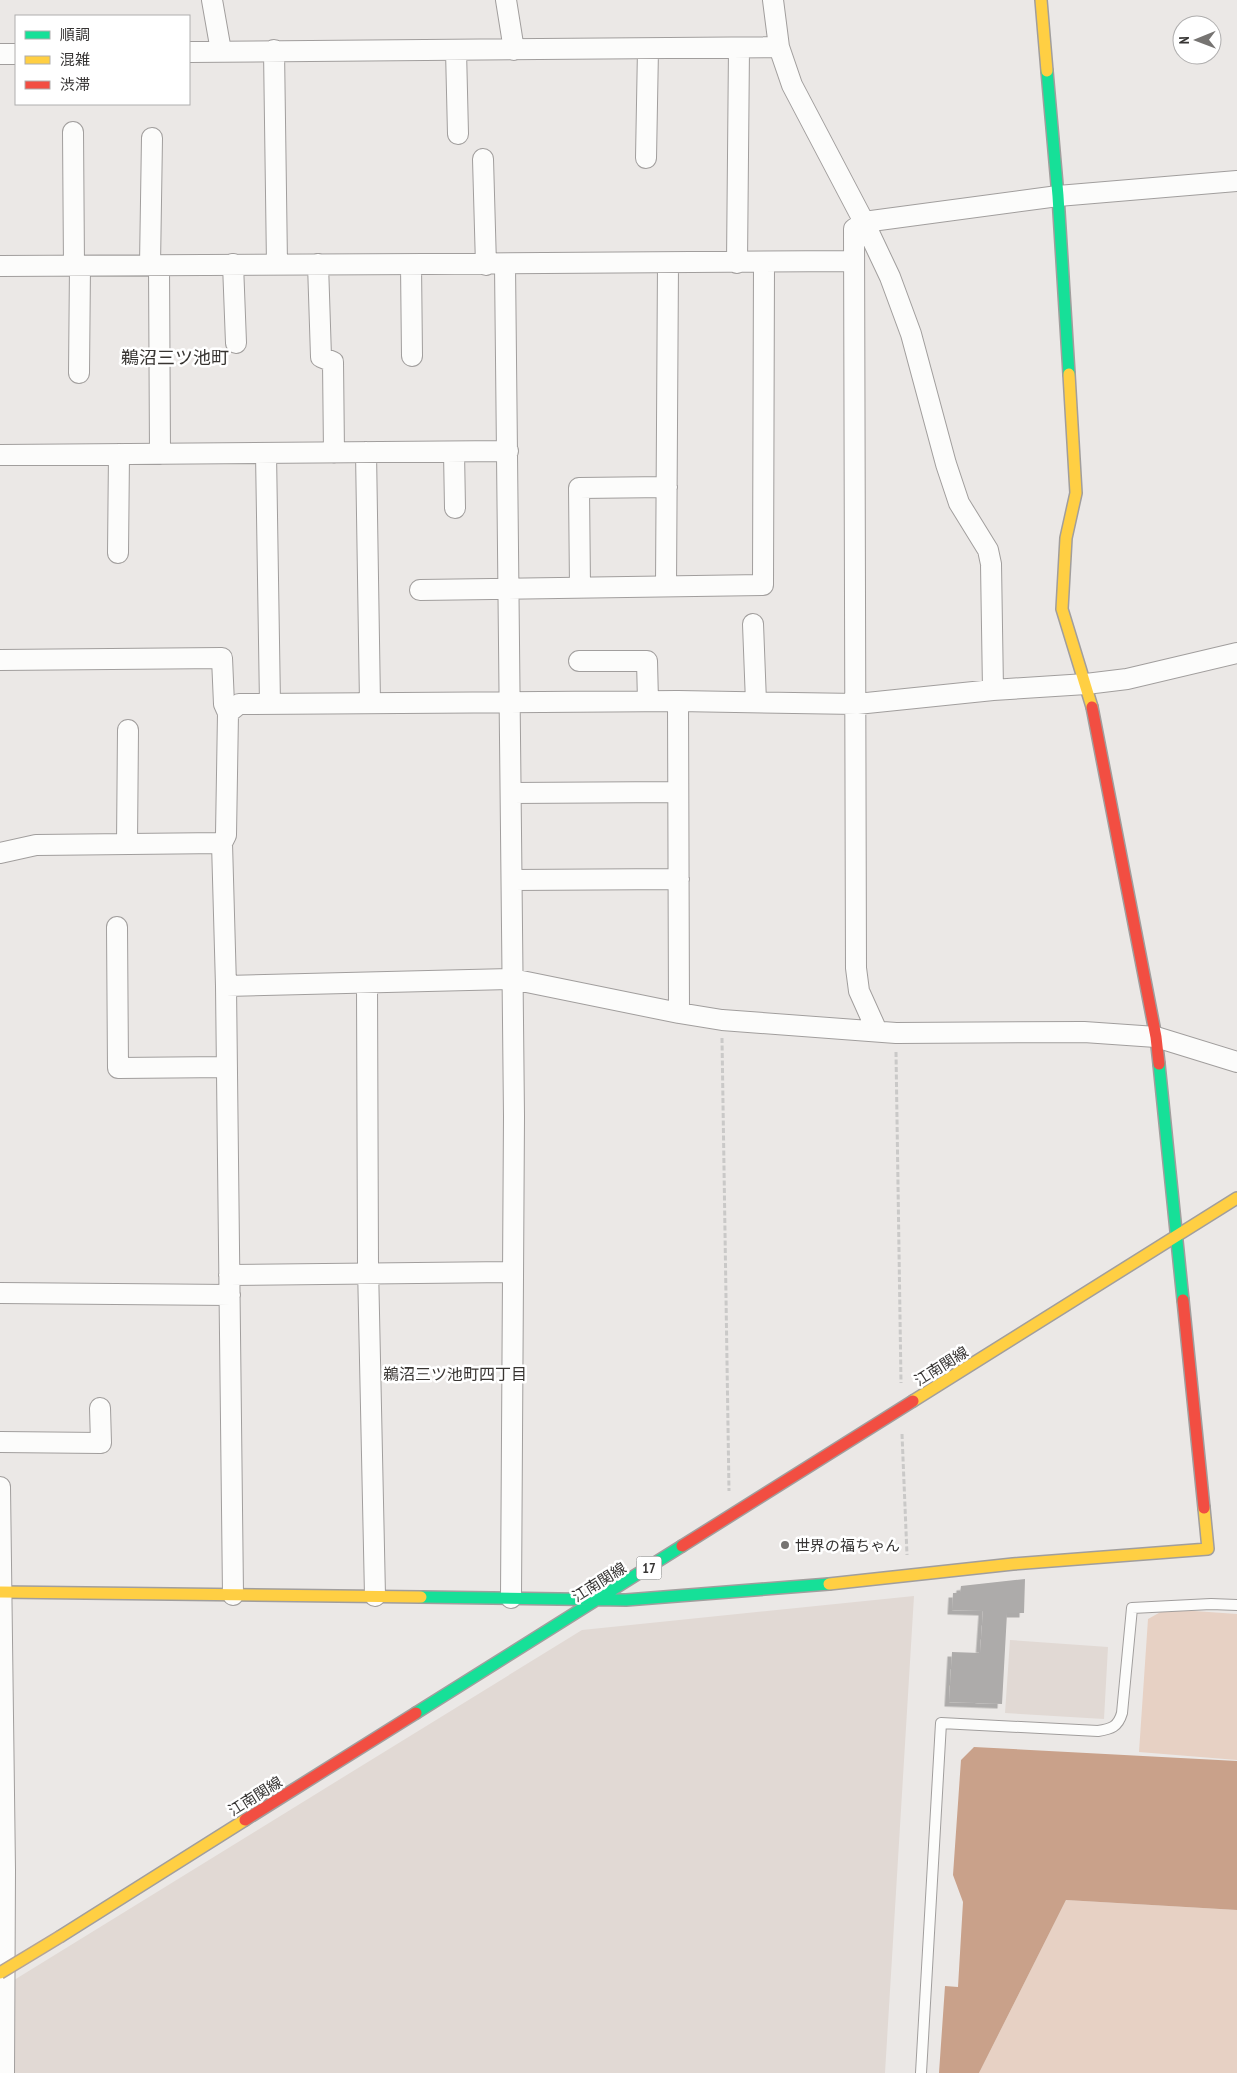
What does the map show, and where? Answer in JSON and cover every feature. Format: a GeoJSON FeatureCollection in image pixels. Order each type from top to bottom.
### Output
{"type":"FeatureCollection","features":[{"type":"Feature","properties":{"kind":"street"},"geometry":{"type":"LineString","coordinates":[[212,0],[220,51]]}},
{"type":"Feature","properties":{"kind":"street"},"geometry":{"type":"LineString","coordinates":[[506,0],[514,50]]}},
{"type":"Feature","properties":{"kind":"street"},"geometry":{"type":"LineString","coordinates":[[773,0],[779,47],[792,86],[864,222],[890,277],[912,334],[946,464],[959,503],[988,550],[992,564],[993,690]]}},
{"type":"Feature","properties":{"kind":"street"},"geometry":{"type":"LineString","coordinates":[[1,1592],[626,1600],[910,1577],[1013,1564],[1208,1549],[1156,1037],[1086,684],[1070,641],[1062,609],[1066,538],[1076,493],[1058,196],[1041,0]]}},
{"type":"Feature","properties":{"kind":"street"},"geometry":{"type":"LineString","coordinates":[[190,52],[779,47]]}},
{"type":"Feature","properties":{"kind":"street"},"geometry":{"type":"LineString","coordinates":[[737,263],[738,48]]}},
{"type":"Feature","properties":{"kind":"street"},"geometry":{"type":"LineString","coordinates":[[646,158],[648,49]]}},
{"type":"Feature","properties":{"kind":"street"},"geometry":{"type":"LineString","coordinates":[[274,50],[277,264]]}},
{"type":"Feature","properties":{"kind":"street"},"geometry":{"type":"LineString","coordinates":[[456,50],[458,134]]}},
{"type":"Feature","properties":{"kind":"street"},"geometry":{"type":"LineString","coordinates":[[0,54],[15,54]]}},
{"type":"Feature","properties":{"kind":"street"},"geometry":{"type":"LineString","coordinates":[[73,132],[79,374]]}},
{"type":"Feature","properties":{"kind":"street"},"geometry":{"type":"LineString","coordinates":[[152,138],[160,454]]}},
{"type":"Feature","properties":{"kind":"street"},"geometry":{"type":"LineString","coordinates":[[483,159],[495,265],[508,452],[514,1116],[511,1598]]}},
{"type":"Feature","properties":{"kind":"street"},"geometry":{"type":"LineString","coordinates":[[887,1032],[859,991],[856,968],[857,704],[854,229],[864,222],[1058,196],[1237,180]]}},
{"type":"Feature","properties":{"kind":"street"},"geometry":{"type":"LineString","coordinates":[[0,266],[233,264],[495,265],[854,261]]}},
{"type":"Feature","properties":{"kind":"street"},"geometry":{"type":"LineString","coordinates":[[420,590],[763,584],[764,262]]}},
{"type":"Feature","properties":{"kind":"street"},"geometry":{"type":"LineString","coordinates":[[666,586],[668,263]]}},
{"type":"Feature","properties":{"kind":"street"},"geometry":{"type":"LineString","coordinates":[[233,264],[236,343]]}},
{"type":"Feature","properties":{"kind":"street"},"geometry":{"type":"LineString","coordinates":[[318,264],[320,357],[333,362],[334,452]]}},
{"type":"Feature","properties":{"kind":"street"},"geometry":{"type":"LineString","coordinates":[[411,265],[412,356]]}},
{"type":"Feature","properties":{"kind":"street"},"geometry":{"type":"LineString","coordinates":[[366,452],[370,703]]}},
{"type":"Feature","properties":{"kind":"street"},"geometry":{"type":"LineString","coordinates":[[454,452],[455,508]]}},
{"type":"Feature","properties":{"kind":"street"},"geometry":{"type":"LineString","coordinates":[[0,455],[508,452]]}},
{"type":"Feature","properties":{"kind":"street"},"geometry":{"type":"LineString","coordinates":[[266,453],[270,704]]}},
{"type":"Feature","properties":{"kind":"street"},"geometry":{"type":"LineString","coordinates":[[118,553],[119,454]]}},
{"type":"Feature","properties":{"kind":"street"},"geometry":{"type":"LineString","coordinates":[[580,587],[579,488],[667,487]]}},
{"type":"Feature","properties":{"kind":"street"},"geometry":{"type":"LineString","coordinates":[[753,624],[756,702]]}},
{"type":"Feature","properties":{"kind":"street"},"geometry":{"type":"LineString","coordinates":[[228,713],[239,704],[678,701],[857,704],[993,690],[1086,684],[1127,678],[1237,654]]}},
{"type":"Feature","properties":{"kind":"street"},"geometry":{"type":"LineString","coordinates":[[0,660],[222,658],[224,704],[228,713],[226,835],[222,843],[226,986],[233,1595]]}},
{"type":"Feature","properties":{"kind":"street"},"geometry":{"type":"LineString","coordinates":[[579,661],[647,661],[648,702]]}},
{"type":"Feature","properties":{"kind":"street"},"geometry":{"type":"LineString","coordinates":[[678,701],[679,1013]]}},
{"type":"Feature","properties":{"kind":"street"},"geometry":{"type":"LineString","coordinates":[[127,844],[128,730]]}},
{"type":"Feature","properties":{"kind":"street"},"geometry":{"type":"LineString","coordinates":[[512,793],[678,792]]}},
{"type":"Feature","properties":{"kind":"street"},"geometry":{"type":"LineString","coordinates":[[0,853],[36,845],[222,843]]}},
{"type":"Feature","properties":{"kind":"street"},"geometry":{"type":"LineString","coordinates":[[512,880],[679,879]]}},
{"type":"Feature","properties":{"kind":"street"},"geometry":{"type":"LineString","coordinates":[[117,927],[118,1068],[227,1067]]}},
{"type":"Feature","properties":{"kind":"street"},"geometry":{"type":"LineString","coordinates":[[226,986],[512,979],[722,1020],[887,1032],[1084,1032],[1156,1037],[1237,1062]]}},
{"type":"Feature","properties":{"kind":"street"},"geometry":{"type":"LineString","coordinates":[[367,983],[368,1274],[375,1596]]}},
{"type":"Feature","properties":{"kind":"street","name":"江南関線"},"geometry":{"type":"LineString","coordinates":[[0,1973],[599,1600],[1237,1198]]}},
{"type":"Feature","properties":{"kind":"street"},"geometry":{"type":"LineString","coordinates":[[0,1293],[230,1285],[368,1274],[512,1272]]}},
{"type":"Feature","properties":{"kind":"street"},"geometry":{"type":"LineString","coordinates":[[0,1442],[101,1443],[100,1408]]}},
{"type":"Feature","properties":{"kind":"street"},"geometry":{"type":"LineString","coordinates":[[0,1487],[5,1870],[4,2073]]}},
{"type":"Feature","properties":{"kind":"lane"},"geometry":{"type":"LineString","coordinates":[[921,2073],[941,1723],[1110,1730],[1119,1723],[1122,1713],[1132,1608],[1211,1604],[1237,1605]]}},
{"type":"Feature","properties":{"kind":"path"},"geometry":{"type":"LineString","coordinates":[[722,1020],[729,1517]]}},
{"type":"Feature","properties":{"kind":"path"},"geometry":{"type":"LineString","coordinates":[[887,1032],[907,1560],[910,1577]]}},
{"type":"Feature","properties":{"kind":"shaded area"},"geometry":{"type":"Polygon","coordinates":[[[914,1596],[885,2073],[7,2073],[6,1985],[582,1630],[914,1596]]]}},
{"type":"Feature","properties":{"kind":"shaded area"},"geometry":{"type":"Polygon","coordinates":[[[1166,1609],[1237,1614],[1237,1760],[1139,1752],[1148,1619],[1166,1609]]]}},
{"type":"Feature","properties":{"kind":"shaded area"},"geometry":{"type":"Polygon","coordinates":[[[1010,1640],[1108,1647],[1104,1719],[1005,1713],[1010,1640]]]}},
{"type":"Feature","properties":{"kind":"shaded area"},"geometry":{"type":"Polygon","coordinates":[[[974,1747],[1237,1761],[1237,1910],[1066,1900],[979,2073],[939,2073],[945,1986],[958,1987],[963,1902],[953,1875],[961,1760],[974,1747]]]}},
{"type":"Feature","properties":{"kind":"shaded area"},"geometry":{"type":"Polygon","coordinates":[[[1066,1900],[1237,1910],[1237,2073],[979,2073],[1066,1900]]]}},
{"type":"Feature","properties":{"kind":"building"},"geometry":{"type":"Polygon","coordinates":[[[1025,1579],[1024,1613],[1007,1613],[1002,1704],[949,1702],[952,1652],[980,1653],[983,1611],[952,1610],[953,1593],[960,1593],[961,1586],[1025,1579]]]}},
{"type":"Feature","properties":{"kind":"traffic: fast"},"geometry":{"type":"LineString","coordinates":[[1047,71],[1058,196],[1069,374]]}},
{"type":"Feature","properties":{"kind":"traffic: fast"},"geometry":{"type":"LineString","coordinates":[[1159,1064],[1183,1300]]}},
{"type":"Feature","properties":{"kind":"traffic: fast"},"geometry":{"type":"LineString","coordinates":[[416,1713],[682,1546]]}},
{"type":"Feature","properties":{"kind":"traffic: fast"},"geometry":{"type":"LineString","coordinates":[[421,1597],[626,1600],[829,1584]]}},
{"type":"Feature","properties":{"kind":"traffic: slow"},"geometry":{"type":"LineString","coordinates":[[1041,0],[1047,71]]}},
{"type":"Feature","properties":{"kind":"traffic: slow"},"geometry":{"type":"LineString","coordinates":[[1069,374],[1076,493],[1066,538],[1062,609],[1092,707]]}},
{"type":"Feature","properties":{"kind":"traffic: slow"},"geometry":{"type":"LineString","coordinates":[[913,1401],[1237,1198]]}},
{"type":"Feature","properties":{"kind":"traffic: slow"},"geometry":{"type":"LineString","coordinates":[[829,1584],[1013,1564],[1208,1549],[1204,1508]]}},
{"type":"Feature","properties":{"kind":"traffic: slow"},"geometry":{"type":"LineString","coordinates":[[1,1592],[421,1597]]}},
{"type":"Feature","properties":{"kind":"traffic: slow"},"geometry":{"type":"LineString","coordinates":[[61,1936],[245,1820]]}},
{"type":"Feature","properties":{"kind":"traffic: slow"},"geometry":{"type":"LineString","coordinates":[[0,1973],[61,1936]]}},
{"type":"Feature","properties":{"kind":"traffic: jam"},"geometry":{"type":"LineString","coordinates":[[1092,707],[1156,1037],[1159,1064]]}},
{"type":"Feature","properties":{"kind":"traffic: jam"},"geometry":{"type":"LineString","coordinates":[[1183,1300],[1204,1508]]}},
{"type":"Feature","properties":{"kind":"traffic: jam"},"geometry":{"type":"LineString","coordinates":[[682,1546],[913,1401]]}},
{"type":"Feature","properties":{"kind":"traffic: jam"},"geometry":{"type":"LineString","coordinates":[[245,1820],[416,1713]]}},
{"type":"Feature","properties":{"kind":"place","name":"世界の福ちゃん"},"geometry":{"type":"Point","coordinates":[785,1545]}},
{"type":"Feature","properties":{"kind":"district","name":"鵜沼三ツ池町"},"geometry":{"type":"Point","coordinates":[175,357]}},
{"type":"Feature","properties":{"kind":"district","name":"鵜沼三ツ池町四丁目"},"geometry":{"type":"Point","coordinates":[455,1374]}}]}
